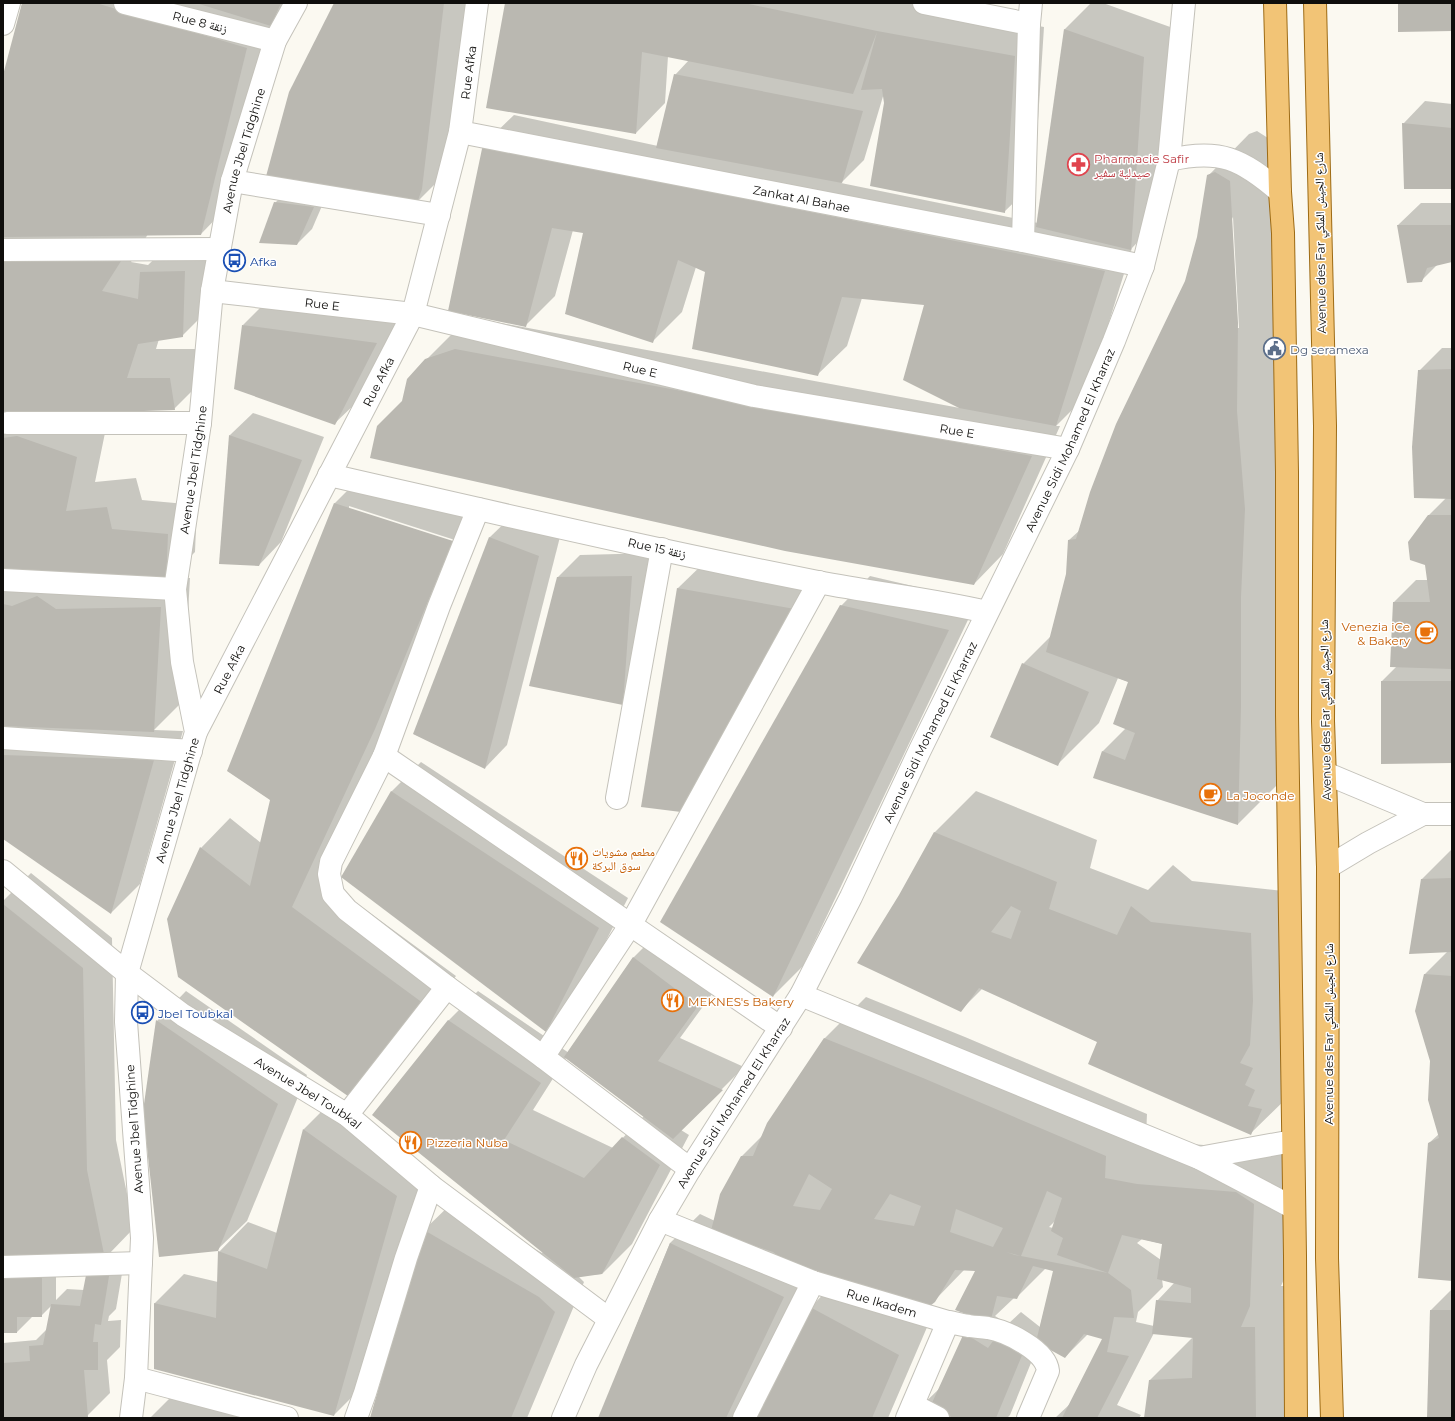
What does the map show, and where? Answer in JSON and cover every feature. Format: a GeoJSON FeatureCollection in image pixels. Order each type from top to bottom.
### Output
{"type":"FeatureCollection","features":[{"type":"Feature","properties":{"kind":"main road"},"geometry":{"type":"LineString","coordinates":[[1275,3],[1280,192],[1283,240],[1287,464],[1287,715],[1296,1418]]}},
{"type":"Feature","properties":{"kind":"main road","name":"Avenue des Far شارع الجيش الملكي"},"geometry":{"type":"LineString","coordinates":[[1315,3],[1325,426],[1323,721],[1328,866],[1328,1258],[1332,1418]]}},
{"type":"Feature","properties":{"kind":"street"},"geometry":{"type":"LineString","coordinates":[[3,24],[9,3]]}},
{"type":"Feature","properties":{"kind":"street","name":"Avenue Jbel Tidghine"},"geometry":{"type":"LineString","coordinates":[[131,1418],[136,1378],[142,1238],[126,1022],[127,973],[194,742],[182,662],[175,590],[200,423],[212,291],[232,181],[275,41],[296,3]]}},
{"type":"Feature","properties":{"kind":"street","name":"Rue Afka"},"geometry":{"type":"LineString","coordinates":[[194,742],[329,475],[413,314],[460,132],[477,3]]}},
{"type":"Feature","properties":{"kind":"street"},"geometry":{"type":"LineString","coordinates":[[924,3],[1029,24]]}},
{"type":"Feature","properties":{"kind":"street"},"geometry":{"type":"LineString","coordinates":[[1023,241],[1029,24],[1031,3]]}},
{"type":"Feature","properties":{"kind":"street","name":"Avenue Sidi Mohamed El Kharraz"},"geometry":{"type":"LineString","coordinates":[[563,1418],[586,1365],[660,1220],[690,1169],[802,995],[987,612],[1068,450],[1114,341],[1143,266],[1169,160],[1184,3]]}},
{"type":"Feature","properties":{"kind":"street","name":"Rue 8 زنقة"},"geometry":{"type":"LineString","coordinates":[[130,4],[275,41]]}},
{"type":"Feature","properties":{"kind":"street","name":"Zankat Al Bahae"},"geometry":{"type":"LineString","coordinates":[[460,132],[1023,241],[1143,266]]}},
{"type":"Feature","properties":{"kind":"street"},"geometry":{"type":"LineString","coordinates":[[1169,160],[1202,154],[1227,158],[1248,167],[1280,192]]}},
{"type":"Feature","properties":{"kind":"street"},"geometry":{"type":"LineString","coordinates":[[232,181],[439,215]]}},
{"type":"Feature","properties":{"kind":"street"},"geometry":{"type":"LineString","coordinates":[[3,250],[220,249]]}},
{"type":"Feature","properties":{"kind":"street","name":"Rue E"},"geometry":{"type":"LineString","coordinates":[[212,291],[413,314],[754,396],[1068,450]]}},
{"type":"Feature","properties":{"kind":"street"},"geometry":{"type":"LineString","coordinates":[[7,423],[200,423]]}},
{"type":"Feature","properties":{"kind":"street","name":"Rue 15 زنقة"},"geometry":{"type":"LineString","coordinates":[[329,475],[662,549],[819,582],[953,604],[987,612]]}},
{"type":"Feature","properties":{"kind":"street"},"geometry":{"type":"LineString","coordinates":[[478,508],[439,606],[384,756],[332,862],[329,874],[332,894],[347,910],[447,987],[690,1169]]}},
{"type":"Feature","properties":{"kind":"street"},"geometry":{"type":"LineString","coordinates":[[617,798],[662,549]]}},
{"type":"Feature","properties":{"kind":"street"},"geometry":{"type":"LineString","coordinates":[[3,580],[175,590]]}},
{"type":"Feature","properties":{"kind":"street"},"geometry":{"type":"LineString","coordinates":[[543,1058],[631,924],[819,582]]}},
{"type":"Feature","properties":{"kind":"street"},"geometry":{"type":"LineString","coordinates":[[3,738],[194,742]]}},
{"type":"Feature","properties":{"kind":"street"},"geometry":{"type":"LineString","coordinates":[[384,756],[781,1028]]}},
{"type":"Feature","properties":{"kind":"street"},"geometry":{"type":"LineString","coordinates":[[1325,773],[1423,814],[1452,814]]}},
{"type":"Feature","properties":{"kind":"street"},"geometry":{"type":"LineString","coordinates":[[1328,866],[1423,814]]}},
{"type":"Feature","properties":{"kind":"street","name":"Avenue Jbel Toubkal"},"geometry":{"type":"LineString","coordinates":[[3,871],[127,973],[183,1015],[347,1115],[430,1186],[609,1319]]}},
{"type":"Feature","properties":{"kind":"street"},"geometry":{"type":"LineString","coordinates":[[347,1115],[447,987]]}},
{"type":"Feature","properties":{"kind":"street"},"geometry":{"type":"LineString","coordinates":[[802,995],[1199,1158],[1294,1208]]}},
{"type":"Feature","properties":{"kind":"street"},"geometry":{"type":"LineString","coordinates":[[1199,1158],[1293,1141]]}},
{"type":"Feature","properties":{"kind":"street"},"geometry":{"type":"LineString","coordinates":[[356,1418],[360,1410],[406,1258],[430,1186]]}},
{"type":"Feature","properties":{"kind":"street","name":"Rue Ikadem"},"geometry":{"type":"LineString","coordinates":[[660,1220],[813,1282],[948,1322],[988,1328],[1001,1332],[1030,1346],[1043,1358],[1048,1371],[1028,1418]]}},
{"type":"Feature","properties":{"kind":"street"},"geometry":{"type":"LineString","coordinates":[[3,1267],[141,1263]]}},
{"type":"Feature","properties":{"kind":"street"},"geometry":{"type":"LineString","coordinates":[[744,1418],[813,1282]]}},
{"type":"Feature","properties":{"kind":"street"},"geometry":{"type":"LineString","coordinates":[[938,1418],[910,1411],[948,1322]]}},
{"type":"Feature","properties":{"kind":"street"},"geometry":{"type":"LineString","coordinates":[[136,1378],[287,1418]]}},
{"type":"Feature","properties":{"kind":"building"},"geometry":{"type":"Polygon","coordinates":[[[22,3],[96,3],[247,48],[201,235],[3,237],[3,75],[22,3]]]}},
{"type":"Feature","properties":{"kind":"building"},"geometry":{"type":"Polygon","coordinates":[[[196,3],[281,3],[271,26],[196,3]]]}},
{"type":"Feature","properties":{"kind":"building"},"geometry":{"type":"Polygon","coordinates":[[[334,3],[444,3],[422,189],[417,203],[265,180],[289,92],[334,3]]]}},
{"type":"Feature","properties":{"kind":"building"},"geometry":{"type":"Polygon","coordinates":[[[505,3],[744,3],[877,31],[1015,56],[1005,213],[870,186],[884,103],[882,89],[861,90],[877,32],[853,94],[642,52],[636,134],[486,108],[505,3]]]}},
{"type":"Feature","properties":{"kind":"building"},"geometry":{"type":"Polygon","coordinates":[[[1398,3],[1452,3],[1452,31],[1398,32],[1398,3]]]}},
{"type":"Feature","properties":{"kind":"building"},"geometry":{"type":"Polygon","coordinates":[[[1064,29],[1144,57],[1131,250],[1036,227],[1064,29]]]}},
{"type":"Feature","properties":{"kind":"building"},"geometry":{"type":"Polygon","coordinates":[[[674,74],[863,111],[842,183],[656,148],[674,74]]]}},
{"type":"Feature","properties":{"kind":"building"},"geometry":{"type":"Polygon","coordinates":[[[1402,123],[1452,128],[1452,189],[1404,189],[1402,123]]]}},
{"type":"Feature","properties":{"kind":"building"},"geometry":{"type":"Polygon","coordinates":[[[483,144],[602,170],[1105,271],[1056,426],[959,408],[903,380],[924,305],[842,297],[818,376],[692,349],[705,272],[678,260],[653,343],[565,314],[583,233],[552,228],[526,327],[448,311],[483,144]]]}},
{"type":"Feature","properties":{"kind":"building"},"geometry":{"type":"Polygon","coordinates":[[[1215,172],[1230,181],[1238,323],[1237,411],[1245,509],[1241,597],[1241,706],[1238,825],[1093,778],[1102,751],[1125,760],[1135,733],[1113,724],[1128,682],[1046,652],[1066,574],[1068,540],[1076,539],[1090,492],[1116,424],[1185,281],[1197,237],[1207,175],[1215,172]]]}},
{"type":"Feature","properties":{"kind":"building"},"geometry":{"type":"Polygon","coordinates":[[[274,202],[314,207],[297,245],[259,243],[274,202]]]}},
{"type":"Feature","properties":{"kind":"building"},"geometry":{"type":"Polygon","coordinates":[[[1397,225],[1452,225],[1452,262],[1427,268],[1422,282],[1407,283],[1397,225]]]}},
{"type":"Feature","properties":{"kind":"building"},"geometry":{"type":"Polygon","coordinates":[[[123,258],[102,291],[138,299],[140,272],[185,271],[183,337],[138,344],[127,378],[170,378],[175,410],[20,415],[3,420],[3,259],[123,258]]]}},
{"type":"Feature","properties":{"kind":"building"},"geometry":{"type":"Polygon","coordinates":[[[242,325],[377,343],[335,425],[234,389],[242,325]]]}},
{"type":"Feature","properties":{"kind":"building"},"geometry":{"type":"Polygon","coordinates":[[[455,349],[1032,456],[974,585],[785,551],[370,458],[377,426],[402,401],[407,379],[425,359],[455,349]]]}},
{"type":"Feature","properties":{"kind":"building"},"geometry":{"type":"Polygon","coordinates":[[[1452,369],[1452,499],[1414,498],[1412,447],[1418,370],[1452,369]]]}},
{"type":"Feature","properties":{"kind":"building"},"geometry":{"type":"Polygon","coordinates":[[[229,435],[302,460],[259,566],[219,564],[229,435]]]}},
{"type":"Feature","properties":{"kind":"building"},"geometry":{"type":"Polygon","coordinates":[[[17,436],[77,457],[66,511],[107,507],[112,529],[168,534],[166,583],[3,572],[3,438],[17,436]]]}},
{"type":"Feature","properties":{"kind":"building"},"geometry":{"type":"Polygon","coordinates":[[[334,503],[453,541],[375,729],[292,907],[427,1006],[355,1101],[178,977],[167,919],[200,847],[250,886],[270,800],[227,771],[334,503]]]}},
{"type":"Feature","properties":{"kind":"building"},"geometry":{"type":"Polygon","coordinates":[[[1428,515],[1452,515],[1452,669],[1390,667],[1393,602],[1430,602],[1425,565],[1410,560],[1408,542],[1428,515]]]}},
{"type":"Feature","properties":{"kind":"building"},"geometry":{"type":"Polygon","coordinates":[[[489,537],[539,556],[485,769],[413,734],[489,537]]]}},
{"type":"Feature","properties":{"kind":"building"},"geometry":{"type":"Polygon","coordinates":[[[632,576],[623,705],[529,686],[557,577],[632,576]]]}},
{"type":"Feature","properties":{"kind":"building"},"geometry":{"type":"Polygon","coordinates":[[[677,588],[795,609],[681,812],[641,807],[677,588]]]}},
{"type":"Feature","properties":{"kind":"building"},"geometry":{"type":"Polygon","coordinates":[[[37,596],[56,609],[161,607],[154,732],[3,726],[3,604],[12,606],[37,596]]]}},
{"type":"Feature","properties":{"kind":"building"},"geometry":{"type":"Polygon","coordinates":[[[840,605],[949,630],[773,997],[660,922],[840,605]]]}},
{"type":"Feature","properties":{"kind":"building"},"geometry":{"type":"Polygon","coordinates":[[[1022,663],[1089,692],[1058,766],[990,737],[1022,663]]]}},
{"type":"Feature","properties":{"kind":"building"},"geometry":{"type":"Polygon","coordinates":[[[1381,681],[1452,681],[1452,763],[1381,764],[1381,681]]]}},
{"type":"Feature","properties":{"kind":"building"},"geometry":{"type":"Polygon","coordinates":[[[3,755],[154,760],[111,914],[3,839],[3,755]]]}},
{"type":"Feature","properties":{"kind":"building"},"geometry":{"type":"Polygon","coordinates":[[[391,791],[599,928],[546,1032],[341,877],[391,791]]]}},
{"type":"Feature","properties":{"kind":"building"},"geometry":{"type":"Polygon","coordinates":[[[934,832],[1057,882],[1049,909],[1117,935],[1131,906],[1151,922],[1251,933],[1253,1001],[1250,1045],[1240,1063],[1253,1068],[1245,1085],[1255,1090],[1248,1106],[1262,1109],[1251,1135],[1088,1064],[1097,1042],[979,988],[961,1012],[857,963],[899,895],[934,832]],[[1011,906],[991,932],[1011,939],[1021,911],[1011,906]]]}},
{"type":"Feature","properties":{"kind":"building"},"geometry":{"type":"Polygon","coordinates":[[[1452,878],[1452,952],[1409,954],[1421,879],[1452,878]]]}},
{"type":"Feature","properties":{"kind":"building"},"geometry":{"type":"Polygon","coordinates":[[[3,904],[83,968],[87,1170],[105,1259],[3,1262],[3,904]]]}},
{"type":"Feature","properties":{"kind":"building"},"geometry":{"type":"Polygon","coordinates":[[[633,957],[698,1006],[658,1061],[723,1090],[673,1139],[564,1057],[633,957]]]}},
{"type":"Feature","properties":{"kind":"building"},"geometry":{"type":"Polygon","coordinates":[[[1424,974],[1452,976],[1452,1281],[1418,1278],[1428,1143],[1439,1138],[1428,1100],[1430,1061],[1415,1011],[1424,974]]]}},
{"type":"Feature","properties":{"kind":"building"},"geometry":{"type":"Polygon","coordinates":[[[156,1020],[278,1104],[218,1251],[159,1257],[143,1111],[156,1020]]]}},
{"type":"Feature","properties":{"kind":"building"},"geometry":{"type":"Polygon","coordinates":[[[448,1020],[541,1083],[504,1140],[584,1178],[622,1137],[660,1165],[602,1274],[574,1278],[372,1115],[448,1020]]]}},
{"type":"Feature","properties":{"kind":"building"},"geometry":{"type":"Polygon","coordinates":[[[824,1038],[923,1078],[1106,1156],[1105,1178],[1137,1184],[1236,1192],[1254,1204],[1250,1306],[1241,1327],[1255,1327],[1256,1418],[1144,1418],[1149,1380],[1192,1378],[1193,1338],[1152,1334],[1156,1300],[1191,1303],[1191,1288],[1157,1279],[1162,1244],[1122,1235],[1108,1273],[1131,1290],[1134,1318],[1114,1317],[1107,1352],[1129,1356],[1097,1418],[1062,1418],[1102,1339],[1084,1334],[1065,1358],[1036,1342],[1053,1271],[1033,1266],[1017,1299],[997,1296],[990,1323],[955,1310],[975,1271],[955,1270],[935,1302],[925,1310],[793,1267],[773,1252],[711,1231],[720,1194],[741,1156],[753,1156],[767,1123],[824,1038]],[[809,1174],[793,1206],[820,1210],[832,1189],[809,1174]],[[1047,1191],[1021,1256],[1108,1273],[1057,1255],[1063,1238],[1051,1231],[1062,1198],[1047,1191]],[[890,1194],[874,1219],[914,1226],[921,1206],[890,1194]],[[956,1209],[950,1232],[993,1247],[1003,1228],[956,1209]]]}},
{"type":"Feature","properties":{"kind":"building"},"geometry":{"type":"Polygon","coordinates":[[[303,1129],[397,1196],[334,1416],[154,1369],[154,1303],[216,1318],[218,1251],[267,1269],[303,1129]]]}},
{"type":"Feature","properties":{"kind":"building"},"geometry":{"type":"Polygon","coordinates":[[[424,1230],[539,1297],[555,1312],[511,1418],[370,1418],[424,1230]]]}},
{"type":"Feature","properties":{"kind":"building"},"geometry":{"type":"Polygon","coordinates":[[[670,1243],[784,1297],[726,1418],[598,1418],[670,1243]]]}},
{"type":"Feature","properties":{"kind":"building"},"geometry":{"type":"Polygon","coordinates":[[[87,1270],[110,1270],[101,1325],[95,1324],[93,1342],[98,1342],[98,1370],[84,1370],[88,1417],[3,1418],[3,1363],[30,1361],[29,1346],[43,1345],[51,1304],[80,1306],[87,1270]]]}},
{"type":"Feature","properties":{"kind":"building"},"geometry":{"type":"Polygon","coordinates":[[[3,1274],[42,1274],[42,1317],[17,1317],[17,1333],[3,1333],[3,1274]]]}},
{"type":"Feature","properties":{"kind":"building"},"geometry":{"type":"Polygon","coordinates":[[[810,1307],[899,1355],[872,1418],[750,1418],[810,1307]]]}},
{"type":"Feature","properties":{"kind":"building"},"geometry":{"type":"Polygon","coordinates":[[[1430,1310],[1452,1310],[1452,1418],[1427,1418],[1430,1310]]]}},
{"type":"Feature","properties":{"kind":"building"},"geometry":{"type":"Polygon","coordinates":[[[964,1333],[988,1348],[998,1334],[1023,1353],[996,1418],[953,1418],[931,1405],[964,1333]]]}},
{"type":"Feature","properties":{"kind":"place","name":"Pharmacie Safir صيدلية سفير"},"geometry":{"type":"Point","coordinates":[1078,165]}},
{"type":"Feature","properties":{"kind":"place","name":"Afka"},"geometry":{"type":"Point","coordinates":[234,261]}},
{"type":"Feature","properties":{"kind":"place","name":"Dg seramexa"},"geometry":{"type":"Point","coordinates":[1274,349]}},
{"type":"Feature","properties":{"kind":"place","name":"Venezia iCe & Bakery"},"geometry":{"type":"Point","coordinates":[1426,633]}},
{"type":"Feature","properties":{"kind":"place","name":"La Joconde"},"geometry":{"type":"Point","coordinates":[1210,795]}},
{"type":"Feature","properties":{"kind":"place","name":"مطعم مشويات سوق البركة"},"geometry":{"type":"Point","coordinates":[577,858]}},
{"type":"Feature","properties":{"kind":"place","name":"MEKNES's Bakery"},"geometry":{"type":"Point","coordinates":[672,1001]}},
{"type":"Feature","properties":{"kind":"place","name":"Jbel Toubkal"},"geometry":{"type":"Point","coordinates":[142,1013]}},
{"type":"Feature","properties":{"kind":"place","name":"Pizzeria Nuba"},"geometry":{"type":"Point","coordinates":[411,1142]}}]}
